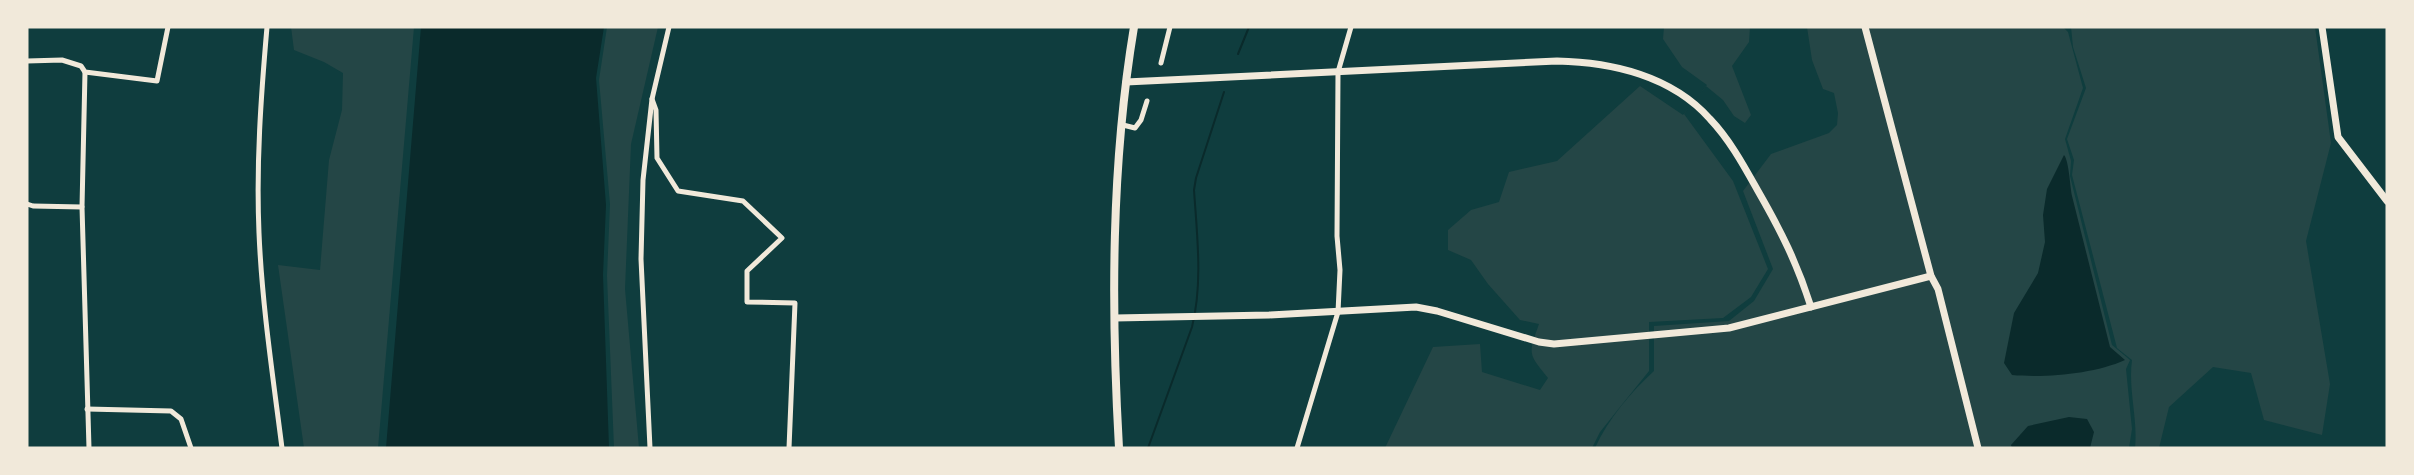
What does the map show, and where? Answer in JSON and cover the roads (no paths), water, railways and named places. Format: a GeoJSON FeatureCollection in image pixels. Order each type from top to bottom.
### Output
{"type":"FeatureCollection","features":[{"type":"Feature","properties":{"kind":"main road"},"geometry":{"type":"LineString","coordinates":[[1119,448],[1115,318],[1116,223],[1126,82],[1134,27]]}},
{"type":"Feature","properties":{"kind":"street"},"geometry":{"type":"LineString","coordinates":[[85,72],[157,81],[168,27]]}},
{"type":"Feature","properties":{"kind":"street"},"geometry":{"type":"LineString","coordinates":[[267,27],[258,135],[259,232],[282,448]]}},
{"type":"Feature","properties":{"kind":"street"},"geometry":{"type":"LineString","coordinates":[[650,448],[641,236],[643,180],[652,99],[669,27]]}},
{"type":"Feature","properties":{"kind":"street"},"geometry":{"type":"LineString","coordinates":[[1161,63],[1170,27]]}},
{"type":"Feature","properties":{"kind":"street"},"geometry":{"type":"LineString","coordinates":[[1297,448],[1338,312],[1340,270],[1338,72],[1351,27]]}},
{"type":"Feature","properties":{"kind":"street"},"geometry":{"type":"LineString","coordinates":[[1865,27],[1931,276],[1938,289],[1978,448]]}},
{"type":"Feature","properties":{"kind":"street"},"geometry":{"type":"LineString","coordinates":[[2322,27],[2338,137],[2387,201]]}},
{"type":"Feature","properties":{"kind":"street"},"geometry":{"type":"LineString","coordinates":[[27,61],[62,60],[81,66],[85,72],[82,207],[89,448]]}},
{"type":"Feature","properties":{"kind":"street"},"geometry":{"type":"LineString","coordinates":[[1126,82],[1582,61],[1632,71],[1669,87],[1709,117],[1732,147],[1790,250],[1811,307]]}},
{"type":"Feature","properties":{"kind":"street"},"geometry":{"type":"LineString","coordinates":[[652,99],[656,110],[657,158],[678,191],[743,201],[782,238],[747,271],[747,302],[795,303],[789,448]]}},
{"type":"Feature","properties":{"kind":"street"},"geometry":{"type":"LineString","coordinates":[[1123,125],[1135,129],[1148,101]]}},
{"type":"Feature","properties":{"kind":"street"},"geometry":{"type":"LineString","coordinates":[[27,204],[82,207]]}},
{"type":"Feature","properties":{"kind":"street"},"geometry":{"type":"LineString","coordinates":[[1115,318],[1202,317],[1416,307],[1547,344],[1729,328],[1931,276]]}},
{"type":"Feature","properties":{"kind":"street"},"geometry":{"type":"LineString","coordinates":[[87,409],[171,411],[181,419],[191,448]]}},
{"type":"Feature","properties":{"kind":"waterway"},"geometry":{"type":"LineString","coordinates":[[1238,54],[1249,27]]}},
{"type":"Feature","properties":{"kind":"waterway"},"geometry":{"type":"LineString","coordinates":[[1148,448],[1192,327],[1198,276],[1194,190],[1224,92]]}}]}
